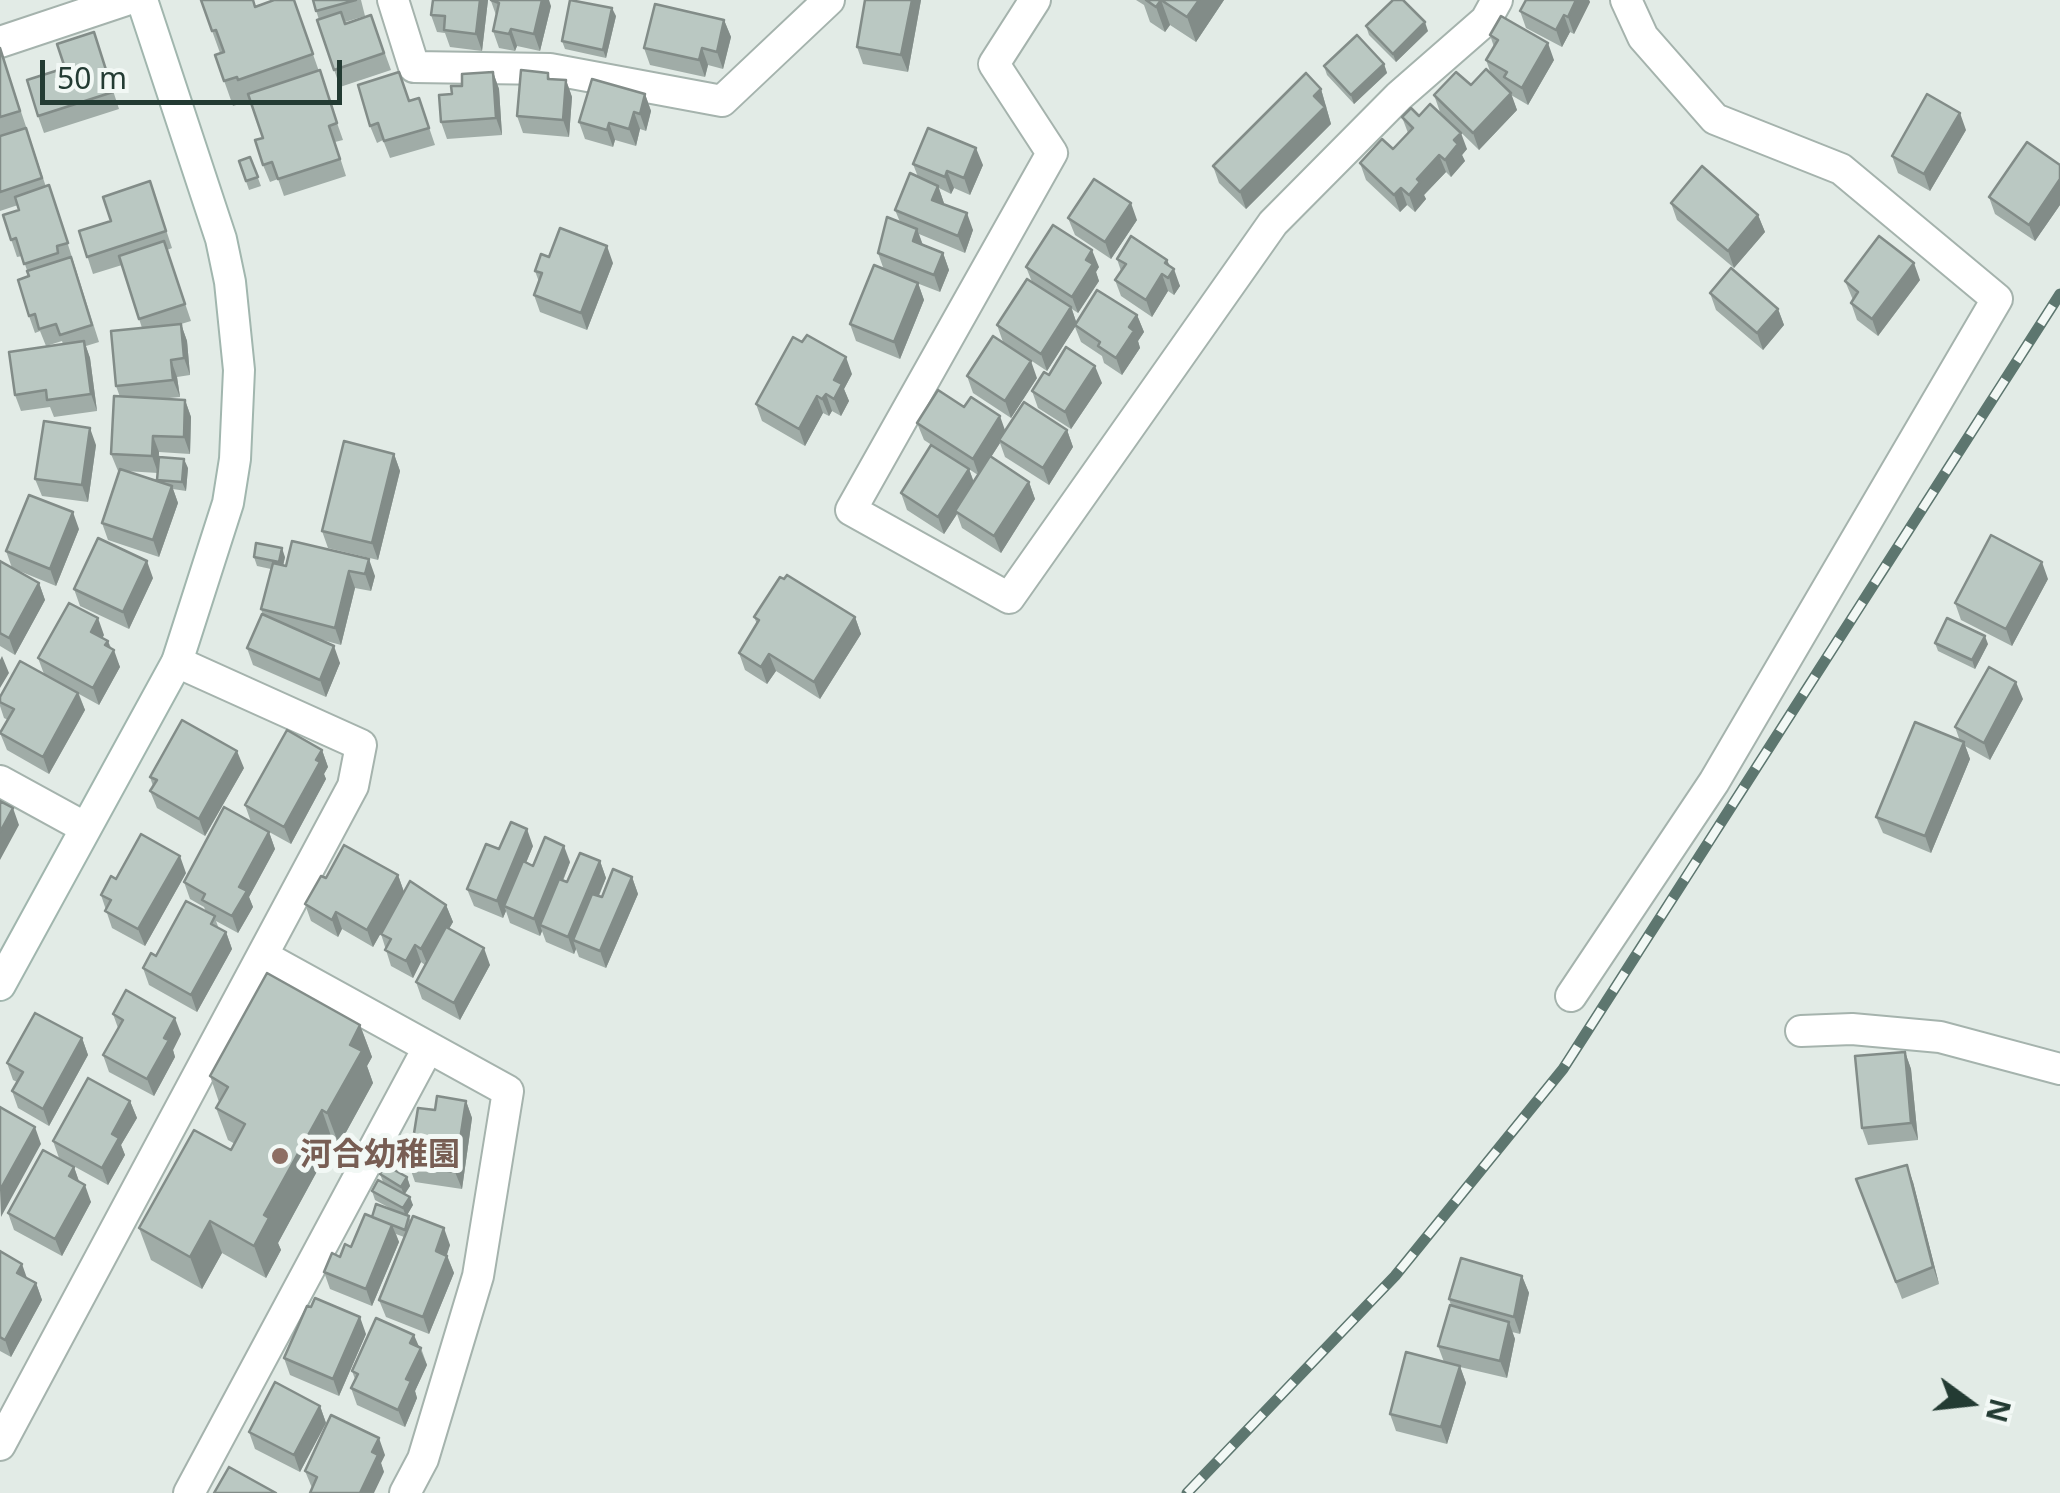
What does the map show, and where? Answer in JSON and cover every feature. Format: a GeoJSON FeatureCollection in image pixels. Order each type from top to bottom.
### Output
{"type":"FeatureCollection","features":[{"type":"Feature","properties":{"kind":"street"},"geometry":{"type":"LineString","coordinates":[[0,42],[126,0]]}},
{"type":"Feature","properties":{"kind":"street"},"geometry":{"type":"LineString","coordinates":[[0,984],[177,662],[228,503],[235,459],[240,370],[220,238],[142,0]]}},
{"type":"Feature","properties":{"kind":"street"},"geometry":{"type":"LineString","coordinates":[[393,0],[414,67],[550,70],[722,101],[828,0]]}},
{"type":"Feature","properties":{"kind":"street"},"geometry":{"type":"LineString","coordinates":[[1035,0],[994,64],[1052,153],[852,510],[1009,598],[1273,223],[1399,96],[1486,20],[1496,0]]}},
{"type":"Feature","properties":{"kind":"street"},"geometry":{"type":"LineString","coordinates":[[1571,996],[1724,765],[1996,300],[1841,170],[1715,118],[1644,37],[1626,0]]}},
{"type":"Feature","properties":{"kind":"street"},"geometry":{"type":"LineString","coordinates":[[0,1444],[352,786],[360,746],[177,662]]}},
{"type":"Feature","properties":{"kind":"street"},"geometry":{"type":"LineString","coordinates":[[0,780],[84,827]]}},
{"type":"Feature","properties":{"kind":"street"},"geometry":{"type":"LineString","coordinates":[[264,956],[508,1091],[478,1276],[423,1459],[405,1493]]}},
{"type":"Feature","properties":{"kind":"street"},"geometry":{"type":"LineString","coordinates":[[1801,1031],[1852,1029],[1940,1037],[2060,1069]]}},
{"type":"Feature","properties":{"kind":"street"},"geometry":{"type":"LineString","coordinates":[[189,1493],[428,1048]]}},
{"type":"Feature","properties":{"kind":"building"},"geometry":{"type":"Polygon","coordinates":[[[201,0],[253,0],[255,7],[274,0],[294,0],[313,54],[238,80],[237,77],[224,81],[215,55],[224,52],[201,0]]]}},
{"type":"Feature","properties":{"kind":"building"},"geometry":{"type":"Polygon","coordinates":[[[313,0],[356,0],[316,11],[313,0]]]}},
{"type":"Feature","properties":{"kind":"building"},"geometry":{"type":"Polygon","coordinates":[[[433,0],[480,0],[476,34],[444,30],[445,16],[431,15],[433,0]]]}},
{"type":"Feature","properties":{"kind":"building"},"geometry":{"type":"Polygon","coordinates":[[[491,0],[542,0],[534,34],[511,29],[509,34],[493,31],[499,3],[491,0]]]}},
{"type":"Feature","properties":{"kind":"building"},"geometry":{"type":"Polygon","coordinates":[[[570,0],[612,8],[603,50],[562,41],[570,0]]]}},
{"type":"Feature","properties":{"kind":"building"},"geometry":{"type":"Polygon","coordinates":[[[865,0],[912,0],[901,55],[857,47],[865,0]]]}},
{"type":"Feature","properties":{"kind":"building"},"geometry":{"type":"Polygon","coordinates":[[[1161,0],[1199,0],[1187,17],[1161,0]]]}},
{"type":"Feature","properties":{"kind":"building"},"geometry":{"type":"Polygon","coordinates":[[[1393,0],[1403,0],[1425,22],[1393,54],[1366,26],[1393,0]]]}},
{"type":"Feature","properties":{"kind":"building"},"geometry":{"type":"Polygon","coordinates":[[[1526,0],[1576,0],[1556,30],[1520,11],[1526,0]]]}},
{"type":"Feature","properties":{"kind":"building"},"geometry":{"type":"Polygon","coordinates":[[[655,4],[724,20],[717,52],[702,48],[699,60],[644,48],[655,4]]]}},
{"type":"Feature","properties":{"kind":"building"},"geometry":{"type":"Polygon","coordinates":[[[341,12],[345,24],[371,15],[384,53],[334,70],[317,20],[341,12]]]}},
{"type":"Feature","properties":{"kind":"building"},"geometry":{"type":"Polygon","coordinates":[[[1501,16],[1548,43],[1522,88],[1504,77],[1507,72],[1486,60],[1498,40],[1490,35],[1501,16]]]}},
{"type":"Feature","properties":{"kind":"building"},"geometry":{"type":"Polygon","coordinates":[[[94,32],[113,92],[38,116],[27,80],[65,68],[57,44],[94,32]]]}},
{"type":"Feature","properties":{"kind":"building"},"geometry":{"type":"Polygon","coordinates":[[[1357,35],[1384,64],[1351,95],[1324,66],[1357,35]]]}},
{"type":"Feature","properties":{"kind":"building"},"geometry":{"type":"Polygon","coordinates":[[[0,48],[20,111],[0,117],[0,48]]]}},
{"type":"Feature","properties":{"kind":"building"},"geometry":{"type":"Polygon","coordinates":[[[1486,69],[1511,93],[1473,133],[1434,95],[1456,72],[1471,85],[1486,69]]]}},
{"type":"Feature","properties":{"kind":"building"},"geometry":{"type":"Polygon","coordinates":[[[320,70],[337,123],[329,126],[340,159],[278,179],[272,162],[263,165],[255,140],[263,138],[248,94],[320,70]]]}},
{"type":"Feature","properties":{"kind":"building"},"geometry":{"type":"Polygon","coordinates":[[[521,70],[566,80],[563,120],[517,116],[521,70]]]}},
{"type":"Feature","properties":{"kind":"building"},"geometry":{"type":"Polygon","coordinates":[[[399,72],[409,101],[419,98],[429,128],[384,141],[378,123],[370,126],[358,85],[399,72]]]}},
{"type":"Feature","properties":{"kind":"building"},"geometry":{"type":"Polygon","coordinates":[[[493,72],[496,118],[441,122],[439,95],[452,94],[451,86],[462,86],[462,74],[493,72]]]}},
{"type":"Feature","properties":{"kind":"building"},"geometry":{"type":"Polygon","coordinates":[[[1306,73],[1321,89],[1314,96],[1325,107],[1240,192],[1213,166],[1306,73]]]}},
{"type":"Feature","properties":{"kind":"building"},"geometry":{"type":"Polygon","coordinates":[[[592,79],[645,94],[640,114],[634,112],[629,129],[609,123],[607,130],[579,122],[592,79]]]}},
{"type":"Feature","properties":{"kind":"building"},"geometry":{"type":"Polygon","coordinates":[[[1927,94],[1960,113],[1924,174],[1892,156],[1927,94]]]}},
{"type":"Feature","properties":{"kind":"building"},"geometry":{"type":"Polygon","coordinates":[[[1430,104],[1461,133],[1454,140],[1458,144],[1445,160],[1439,155],[1417,179],[1420,182],[1409,195],[1401,188],[1394,195],[1360,163],[1382,139],[1393,149],[1413,128],[1402,117],[1411,108],[1419,116],[1430,104]]]}},
{"type":"Feature","properties":{"kind":"building"},"geometry":{"type":"Polygon","coordinates":[[[26,128],[42,178],[0,192],[0,136],[26,128]]]}},
{"type":"Feature","properties":{"kind":"building"},"geometry":{"type":"Polygon","coordinates":[[[928,128],[976,148],[964,178],[947,171],[945,177],[913,164],[928,128]]]}},
{"type":"Feature","properties":{"kind":"building"},"geometry":{"type":"Polygon","coordinates":[[[2027,142],[2060,165],[2060,179],[2029,225],[1989,197],[2027,142]]]}},
{"type":"Feature","properties":{"kind":"building"},"geometry":{"type":"Polygon","coordinates":[[[250,157],[258,177],[246,181],[239,161],[250,157]]]}},
{"type":"Feature","properties":{"kind":"building"},"geometry":{"type":"Polygon","coordinates":[[[1702,166],[1758,215],[1728,251],[1671,203],[1702,166]]]}},
{"type":"Feature","properties":{"kind":"building"},"geometry":{"type":"Polygon","coordinates":[[[910,173],[938,186],[932,200],[967,213],[958,236],[895,210],[910,173]]]}},
{"type":"Feature","properties":{"kind":"building"},"geometry":{"type":"Polygon","coordinates":[[[1094,179],[1131,203],[1105,242],[1068,218],[1094,179]]]}},
{"type":"Feature","properties":{"kind":"building"},"geometry":{"type":"Polygon","coordinates":[[[150,181],[166,231],[87,257],[79,231],[111,221],[103,197],[150,181]]]}},
{"type":"Feature","properties":{"kind":"building"},"geometry":{"type":"Polygon","coordinates":[[[49,185],[68,243],[57,246],[58,253],[24,264],[3,215],[19,210],[15,197],[49,185]]]}},
{"type":"Feature","properties":{"kind":"building"},"geometry":{"type":"Polygon","coordinates":[[[887,217],[917,229],[913,241],[943,253],[934,275],[878,253],[887,217]]]}},
{"type":"Feature","properties":{"kind":"building"},"geometry":{"type":"Polygon","coordinates":[[[1053,225],[1092,250],[1086,260],[1093,264],[1072,297],[1026,267],[1053,225]]]}},
{"type":"Feature","properties":{"kind":"building"},"geometry":{"type":"Polygon","coordinates":[[[560,228],[607,246],[581,313],[534,295],[542,273],[535,271],[541,254],[549,257],[560,228]]]}},
{"type":"Feature","properties":{"kind":"building"},"geometry":{"type":"Polygon","coordinates":[[[1131,236],[1174,269],[1168,278],[1162,274],[1146,300],[1115,280],[1126,264],[1117,259],[1131,236]]]}},
{"type":"Feature","properties":{"kind":"building"},"geometry":{"type":"Polygon","coordinates":[[[1879,236],[1914,263],[1872,319],[1851,303],[1858,292],[1845,281],[1879,236]]]}},
{"type":"Feature","properties":{"kind":"building"},"geometry":{"type":"Polygon","coordinates":[[[164,241],[185,304],[139,319],[119,256],[164,241]]]}},
{"type":"Feature","properties":{"kind":"building"},"geometry":{"type":"Polygon","coordinates":[[[71,257],[92,325],[60,335],[56,324],[39,329],[35,314],[29,316],[18,280],[29,276],[27,271],[71,257]]]}},
{"type":"Feature","properties":{"kind":"building"},"geometry":{"type":"Polygon","coordinates":[[[874,265],[918,283],[894,342],[850,324],[874,265]]]}},
{"type":"Feature","properties":{"kind":"building"},"geometry":{"type":"Polygon","coordinates":[[[1731,268],[1778,309],[1757,333],[1710,293],[1731,268]]]}},
{"type":"Feature","properties":{"kind":"building"},"geometry":{"type":"Polygon","coordinates":[[[1027,279],[1071,307],[1041,354],[997,325],[1027,279]]]}},
{"type":"Feature","properties":{"kind":"building"},"geometry":{"type":"Polygon","coordinates":[[[1097,290],[1137,315],[1129,327],[1134,331],[1116,358],[1075,325],[1097,290]]]}},
{"type":"Feature","properties":{"kind":"building"},"geometry":{"type":"Polygon","coordinates":[[[181,324],[184,358],[171,360],[173,380],[116,386],[111,331],[181,324]]]}},
{"type":"Feature","properties":{"kind":"building"},"geometry":{"type":"Polygon","coordinates":[[[807,335],[846,357],[834,380],[842,384],[834,399],[826,394],[822,399],[817,396],[799,429],[756,404],[793,337],[802,342],[807,335]]]}},
{"type":"Feature","properties":{"kind":"building"},"geometry":{"type":"Polygon","coordinates":[[[993,336],[1031,361],[1005,401],[967,376],[993,336]]]}},
{"type":"Feature","properties":{"kind":"building"},"geometry":{"type":"Polygon","coordinates":[[[84,341],[91,394],[47,400],[46,390],[15,395],[9,352],[84,341]]]}},
{"type":"Feature","properties":{"kind":"building"},"geometry":{"type":"Polygon","coordinates":[[[1066,347],[1095,366],[1065,412],[1032,391],[1044,372],[1049,375],[1066,347]]]}},
{"type":"Feature","properties":{"kind":"building"},"geometry":{"type":"Polygon","coordinates":[[[938,390],[964,407],[971,397],[1000,416],[973,459],[917,423],[938,390]]]}},
{"type":"Feature","properties":{"kind":"building"},"geometry":{"type":"Polygon","coordinates":[[[114,396],[185,400],[184,437],[153,436],[152,456],[111,454],[114,396]]]}},
{"type":"Feature","properties":{"kind":"building"},"geometry":{"type":"Polygon","coordinates":[[[1024,402],[1067,430],[1043,468],[999,440],[1024,402]]]}},
{"type":"Feature","properties":{"kind":"building"},"geometry":{"type":"Polygon","coordinates":[[[44,421],[90,428],[82,485],[35,479],[44,421]]]}},
{"type":"Feature","properties":{"kind":"building"},"geometry":{"type":"Polygon","coordinates":[[[344,441],[394,454],[372,543],[322,531],[344,441]]]}},
{"type":"Feature","properties":{"kind":"building"},"geometry":{"type":"Polygon","coordinates":[[[931,445],[969,469],[938,517],[901,493],[931,445]]]}},
{"type":"Feature","properties":{"kind":"building"},"geometry":{"type":"Polygon","coordinates":[[[990,456],[1029,482],[994,536],[955,511],[990,456]]]}},
{"type":"Feature","properties":{"kind":"building"},"geometry":{"type":"Polygon","coordinates":[[[159,457],[184,459],[182,482],[157,480],[159,457]]]}},
{"type":"Feature","properties":{"kind":"building"},"geometry":{"type":"Polygon","coordinates":[[[120,469],[172,486],[153,540],[102,523],[120,469]]]}},
{"type":"Feature","properties":{"kind":"building"},"geometry":{"type":"Polygon","coordinates":[[[29,495],[73,512],[50,569],[6,551],[29,495]]]}},
{"type":"Feature","properties":{"kind":"building"},"geometry":{"type":"Polygon","coordinates":[[[1991,535],[2042,562],[2006,629],[1955,603],[1991,535]]]}},
{"type":"Feature","properties":{"kind":"building"},"geometry":{"type":"Polygon","coordinates":[[[98,538],[147,561],[123,612],[74,589],[98,538]]]}},
{"type":"Feature","properties":{"kind":"building"},"geometry":{"type":"Polygon","coordinates":[[[292,541],[369,559],[365,574],[349,571],[335,628],[261,609],[273,563],[286,566],[292,541]]]}},
{"type":"Feature","properties":{"kind":"building"},"geometry":{"type":"Polygon","coordinates":[[[256,543],[282,548],[279,562],[254,557],[256,543]]]}},
{"type":"Feature","properties":{"kind":"building"},"geometry":{"type":"Polygon","coordinates":[[[0,561],[39,583],[9,638],[0,633],[0,561]]]}},
{"type":"Feature","properties":{"kind":"building"},"geometry":{"type":"Polygon","coordinates":[[[787,575],[855,617],[814,682],[769,654],[761,667],[739,653],[759,620],[754,617],[780,577],[784,579],[787,575]]]}},
{"type":"Feature","properties":{"kind":"building"},"geometry":{"type":"Polygon","coordinates":[[[69,603],[98,618],[91,632],[108,641],[105,645],[114,650],[93,688],[38,658],[69,603]]]}},
{"type":"Feature","properties":{"kind":"building"},"geometry":{"type":"Polygon","coordinates":[[[262,614],[334,646],[320,680],[247,648],[262,614]]]}},
{"type":"Feature","properties":{"kind":"building"},"geometry":{"type":"Polygon","coordinates":[[[1947,618],[1985,636],[1972,660],[1935,643],[1947,618]]]}},
{"type":"Feature","properties":{"kind":"building"},"geometry":{"type":"Polygon","coordinates":[[[20,661],[78,693],[43,757],[0,733],[14,709],[0,702],[0,697],[20,661]]]}},
{"type":"Feature","properties":{"kind":"building"},"geometry":{"type":"Polygon","coordinates":[[[1989,667],[2016,682],[1984,743],[1955,727],[1989,667]]]}},
{"type":"Feature","properties":{"kind":"building"},"geometry":{"type":"Polygon","coordinates":[[[182,720],[237,751],[199,819],[150,791],[157,780],[150,777],[182,720]]]}},
{"type":"Feature","properties":{"kind":"building"},"geometry":{"type":"Polygon","coordinates":[[[1915,722],[1964,742],[1925,836],[1876,817],[1915,722]]]}},
{"type":"Feature","properties":{"kind":"building"},"geometry":{"type":"Polygon","coordinates":[[[287,730],[322,750],[316,760],[320,762],[284,827],[245,805],[287,730]]]}},
{"type":"Feature","properties":{"kind":"building"},"geometry":{"type":"Polygon","coordinates":[[[0,801],[13,808],[0,832],[0,801]]]}},
{"type":"Feature","properties":{"kind":"building"},"geometry":{"type":"Polygon","coordinates":[[[224,807],[269,832],[239,887],[247,891],[232,916],[202,900],[205,894],[184,882],[224,807]]]}},
{"type":"Feature","properties":{"kind":"building"},"geometry":{"type":"Polygon","coordinates":[[[511,822],[527,829],[497,901],[467,889],[486,844],[499,849],[511,822]]]}},
{"type":"Feature","properties":{"kind":"building"},"geometry":{"type":"Polygon","coordinates":[[[141,834],[180,856],[138,929],[105,911],[111,900],[101,895],[111,876],[116,879],[141,834]]]}},
{"type":"Feature","properties":{"kind":"building"},"geometry":{"type":"Polygon","coordinates":[[[545,837],[564,846],[534,919],[504,906],[523,861],[533,866],[545,837]]]}},
{"type":"Feature","properties":{"kind":"building"},"geometry":{"type":"Polygon","coordinates":[[[344,845],[398,875],[367,930],[336,912],[332,920],[305,904],[321,876],[326,878],[344,845]]]}},
{"type":"Feature","properties":{"kind":"building"},"geometry":{"type":"Polygon","coordinates":[[[580,853],[600,861],[568,937],[540,925],[559,879],[567,882],[580,853]]]}},
{"type":"Feature","properties":{"kind":"building"},"geometry":{"type":"Polygon","coordinates":[[[613,869],[632,877],[600,951],[573,940],[592,894],[602,897],[613,869]]]}},
{"type":"Feature","properties":{"kind":"building"},"geometry":{"type":"Polygon","coordinates":[[[410,881],[446,905],[421,949],[415,945],[406,961],[385,950],[391,939],[381,934],[410,881]]]}},
{"type":"Feature","properties":{"kind":"building"},"geometry":{"type":"Polygon","coordinates":[[[186,901],[215,916],[211,924],[226,932],[191,995],[143,968],[151,953],[156,956],[186,901]]]}},
{"type":"Feature","properties":{"kind":"building"},"geometry":{"type":"Polygon","coordinates":[[[446,927],[484,948],[454,1003],[416,982],[446,927]]]}},
{"type":"Feature","properties":{"kind":"building"},"geometry":{"type":"Polygon","coordinates":[[[267,973],[360,1025],[350,1045],[362,1051],[327,1113],[322,1110],[264,1215],[269,1218],[254,1246],[210,1221],[190,1257],[139,1228],[194,1130],[231,1150],[245,1124],[216,1108],[228,1087],[210,1076],[267,973]]]}},
{"type":"Feature","properties":{"kind":"building"},"geometry":{"type":"Polygon","coordinates":[[[126,990],[175,1018],[164,1038],[169,1040],[147,1079],[103,1055],[123,1020],[113,1014],[126,990]]]}},
{"type":"Feature","properties":{"kind":"building"},"geometry":{"type":"Polygon","coordinates":[[[35,1013],[82,1038],[43,1109],[12,1091],[23,1072],[7,1063],[35,1013]]]}},
{"type":"Feature","properties":{"kind":"building"},"geometry":{"type":"Polygon","coordinates":[[[1905,1052],[1911,1123],[1862,1128],[1855,1056],[1905,1052]]]}},
{"type":"Feature","properties":{"kind":"building"},"geometry":{"type":"Polygon","coordinates":[[[88,1078],[130,1101],[112,1134],[119,1138],[102,1168],[53,1141],[88,1078]]]}},
{"type":"Feature","properties":{"kind":"building"},"geometry":{"type":"Polygon","coordinates":[[[437,1096],[466,1101],[455,1172],[409,1165],[418,1108],[435,1110],[437,1096]]]}},
{"type":"Feature","properties":{"kind":"building"},"geometry":{"type":"Polygon","coordinates":[[[0,1107],[35,1127],[0,1190],[0,1107]]]}},
{"type":"Feature","properties":{"kind":"building"},"geometry":{"type":"Polygon","coordinates":[[[43,1150],[74,1167],[69,1176],[85,1185],[55,1239],[8,1213],[43,1150]]]}},
{"type":"Feature","properties":{"kind":"building"},"geometry":{"type":"Polygon","coordinates":[[[385,1165],[407,1177],[401,1187],[380,1174],[385,1165]]]}},
{"type":"Feature","properties":{"kind":"building"},"geometry":{"type":"Polygon","coordinates":[[[1907,1165],[1933,1267],[1896,1282],[1856,1179],[1907,1165]]]}},
{"type":"Feature","properties":{"kind":"building"},"geometry":{"type":"Polygon","coordinates":[[[378,1180],[410,1197],[403,1208],[372,1191],[378,1180]]]}},
{"type":"Feature","properties":{"kind":"building"},"geometry":{"type":"Polygon","coordinates":[[[376,1204],[409,1216],[405,1230],[372,1217],[376,1204]]]}},
{"type":"Feature","properties":{"kind":"building"},"geometry":{"type":"Polygon","coordinates":[[[365,1214],[392,1225],[366,1289],[324,1272],[332,1253],[340,1257],[345,1244],[351,1247],[365,1214]]]}},
{"type":"Feature","properties":{"kind":"building"},"geometry":{"type":"Polygon","coordinates":[[[413,1216],[444,1228],[436,1251],[447,1256],[423,1317],[379,1300],[413,1216]]]}},
{"type":"Feature","properties":{"kind":"building"},"geometry":{"type":"Polygon","coordinates":[[[0,1251],[22,1264],[17,1273],[36,1283],[5,1340],[0,1337],[0,1251]]]}},
{"type":"Feature","properties":{"kind":"building"},"geometry":{"type":"Polygon","coordinates":[[[1461,1258],[1522,1276],[1514,1317],[1449,1299],[1461,1258]]]}},
{"type":"Feature","properties":{"kind":"building"},"geometry":{"type":"Polygon","coordinates":[[[315,1298],[360,1317],[333,1379],[284,1358],[307,1306],[311,1307],[315,1298]]]}},
{"type":"Feature","properties":{"kind":"building"},"geometry":{"type":"Polygon","coordinates":[[[1450,1305],[1509,1322],[1500,1361],[1438,1346],[1450,1305]]]}},
{"type":"Feature","properties":{"kind":"building"},"geometry":{"type":"Polygon","coordinates":[[[376,1318],[414,1335],[410,1343],[421,1348],[406,1379],[411,1381],[398,1410],[351,1388],[358,1374],[352,1371],[376,1318]]]}},
{"type":"Feature","properties":{"kind":"building"},"geometry":{"type":"Polygon","coordinates":[[[1406,1352],[1460,1366],[1441,1427],[1390,1414],[1406,1352]]]}},
{"type":"Feature","properties":{"kind":"building"},"geometry":{"type":"Polygon","coordinates":[[[275,1382],[320,1406],[294,1455],[249,1432],[275,1382]]]}},
{"type":"Feature","properties":{"kind":"building"},"geometry":{"type":"Polygon","coordinates":[[[331,1415],[379,1438],[372,1452],[378,1455],[360,1493],[310,1493],[317,1477],[305,1471],[331,1415]]]}},
{"type":"Feature","properties":{"kind":"building"},"geometry":{"type":"Polygon","coordinates":[[[229,1467],[276,1493],[214,1493],[229,1467]]]}},
{"type":"Feature","properties":{"kind":"railway"},"geometry":{"type":"LineString","coordinates":[[1187,1493],[1395,1276],[1563,1069],[2060,294]]}},
{"type":"Feature","properties":{"kind":"place","name":"河合幼稚園"},"geometry":{"type":"Point","coordinates":[280,1156]}}]}
